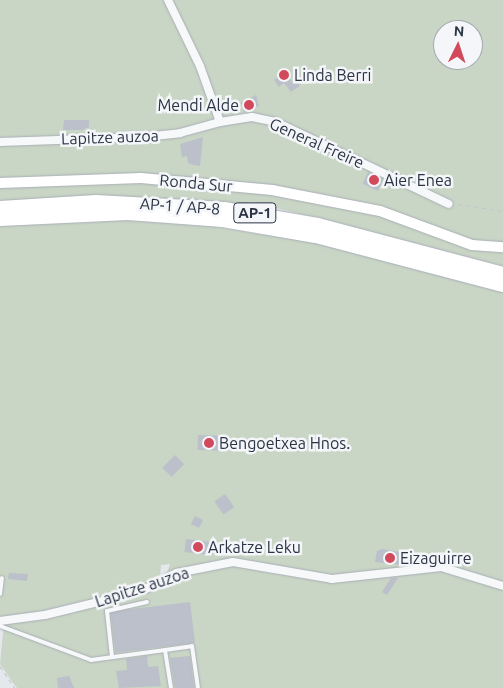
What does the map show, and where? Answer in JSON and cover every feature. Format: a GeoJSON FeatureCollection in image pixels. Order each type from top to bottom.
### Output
{"type":"FeatureCollection","features":[{"type":"Feature","properties":{"kind":"highway","name":"AP-1 / AP-8"},"geometry":{"type":"LineString","coordinates":[[0,208],[96,202],[224,209],[318,225],[503,274]]}},
{"type":"Feature","properties":{"kind":"highway","name":"AP-1 / AP-8"},"geometry":{"type":"LineString","coordinates":[[0,219],[128,213],[223,220],[316,236],[503,285]]}},
{"type":"Feature","properties":{"kind":"main road","name":"Ronda Sur"},"geometry":{"type":"LineString","coordinates":[[0,183],[141,178],[272,190],[380,211],[472,245],[503,247]]}},
{"type":"Feature","properties":{"kind":"street"},"geometry":{"type":"LineString","coordinates":[[168,0],[200,66],[220,122]]}},
{"type":"Feature","properties":{"kind":"street","name":"General Freire"},"geometry":{"type":"LineString","coordinates":[[220,122],[252,117],[276,122],[449,204]]}},
{"type":"Feature","properties":{"kind":"street","name":"Lapitze auzoa"},"geometry":{"type":"LineString","coordinates":[[0,142],[144,137],[180,133],[220,122]]}},
{"type":"Feature","properties":{"kind":"street","name":"Lapitze auzoa"},"geometry":{"type":"LineString","coordinates":[[0,621],[45,615],[115,598],[147,588],[177,573],[233,562],[332,579],[440,567],[503,586]]}},
{"type":"Feature","properties":{"kind":"lane"},"geometry":{"type":"LineString","coordinates":[[0,594],[2,578]]}},
{"type":"Feature","properties":{"kind":"lane"},"geometry":{"type":"LineString","coordinates":[[112,657],[107,611],[147,602]]}},
{"type":"Feature","properties":{"kind":"lane"},"geometry":{"type":"LineString","coordinates":[[0,626],[73,655],[91,660],[192,646],[198,688]]}},
{"type":"Feature","properties":{"kind":"lane"},"geometry":{"type":"LineString","coordinates":[[165,650],[171,688]]}},
{"type":"Feature","properties":{"kind":"path"},"geometry":{"type":"LineString","coordinates":[[449,204],[502,210]]}},
{"type":"Feature","properties":{"kind":"path"},"geometry":{"type":"LineString","coordinates":[[0,666],[15,688]]}},
{"type":"Feature","properties":{"kind":"green space"},"geometry":{"type":"Polygon","coordinates":[[[0,0],[503,0],[503,266],[253,202],[120,220],[196,224],[349,248],[503,292],[503,688],[17,688],[0,664],[4,623],[78,609],[147,588],[162,578],[238,565],[268,573],[315,579],[316,574],[242,560],[167,573],[170,564],[161,565],[160,577],[147,586],[115,597],[45,613],[0,618],[0,0]]]}},
{"type":"Feature","properties":{"kind":"building"},"geometry":{"type":"Polygon","coordinates":[[[285,72],[293,83],[296,80],[300,86],[291,92],[284,83],[279,87],[274,80],[285,72]]]}},
{"type":"Feature","properties":{"kind":"building","name":"Mendi Alde"},"geometry":{"type":"Polygon","coordinates":[[[256,95],[259,106],[244,112],[240,103],[256,95]]]}},
{"type":"Feature","properties":{"kind":"building"},"geometry":{"type":"Polygon","coordinates":[[[64,120],[89,120],[89,127],[82,130],[63,130],[64,120]]]}},
{"type":"Feature","properties":{"kind":"building"},"geometry":{"type":"Polygon","coordinates":[[[203,137],[200,166],[188,163],[187,156],[182,157],[180,144],[203,137]]]}},
{"type":"Feature","properties":{"kind":"building","name":"Aier Enea"},"geometry":{"type":"Polygon","coordinates":[[[368,172],[383,179],[378,191],[363,184],[368,172]]]}},
{"type":"Feature","properties":{"kind":"building","name":"Bengoetxea Hnos."},"geometry":{"type":"Polygon","coordinates":[[[198,435],[221,436],[220,451],[197,450],[198,435]]]}},
{"type":"Feature","properties":{"kind":"building"},"geometry":{"type":"Polygon","coordinates":[[[175,455],[184,464],[171,477],[162,468],[175,455]]]}},
{"type":"Feature","properties":{"kind":"building"},"geometry":{"type":"Polygon","coordinates":[[[225,494],[234,507],[224,515],[214,501],[225,494]]]}},
{"type":"Feature","properties":{"kind":"building"},"geometry":{"type":"Polygon","coordinates":[[[195,516],[203,520],[199,528],[191,524],[195,516]]]}},
{"type":"Feature","properties":{"kind":"building","name":"Arkatze Leku"},"geometry":{"type":"Polygon","coordinates":[[[186,539],[211,542],[209,555],[184,552],[186,539]]]}},
{"type":"Feature","properties":{"kind":"building","name":"Eizaguirre"},"geometry":{"type":"Polygon","coordinates":[[[382,549],[406,553],[404,565],[375,562],[377,551],[382,549]]]}},
{"type":"Feature","properties":{"kind":"building"},"geometry":{"type":"Polygon","coordinates":[[[9,573],[28,574],[27,581],[8,579],[9,573]]]}},
{"type":"Feature","properties":{"kind":"building"},"geometry":{"type":"Polygon","coordinates":[[[391,578],[398,578],[387,595],[382,592],[391,578]]]}},
{"type":"Feature","properties":{"kind":"building"},"geometry":{"type":"Polygon","coordinates":[[[190,602],[195,643],[116,652],[111,612],[190,602]]]}},
{"type":"Feature","properties":{"kind":"building"},"geometry":{"type":"Polygon","coordinates":[[[147,656],[148,667],[158,666],[161,686],[119,688],[116,671],[127,670],[126,659],[147,656]]]}},
{"type":"Feature","properties":{"kind":"building"},"geometry":{"type":"Polygon","coordinates":[[[190,656],[194,688],[175,688],[170,658],[190,656]]]}},
{"type":"Feature","properties":{"kind":"building"},"geometry":{"type":"Polygon","coordinates":[[[69,676],[74,688],[58,688],[57,678],[69,676]]]}},
{"type":"Feature","properties":{"kind":"place","name":"Linda Berri"},"geometry":{"type":"Point","coordinates":[284,75]}},
{"type":"Feature","properties":{"kind":"place","name":"Mendi Alde"},"geometry":{"type":"Point","coordinates":[249,105]}},
{"type":"Feature","properties":{"kind":"place","name":"Aier Enea"},"geometry":{"type":"Point","coordinates":[374,180]}},
{"type":"Feature","properties":{"kind":"place","name":"Bengoetxea Hnos."},"geometry":{"type":"Point","coordinates":[209,443]}},
{"type":"Feature","properties":{"kind":"place","name":"Arkatze Leku"},"geometry":{"type":"Point","coordinates":[198,547]}},
{"type":"Feature","properties":{"kind":"place","name":"Eizaguirre"},"geometry":{"type":"Point","coordinates":[390,558]}}]}
